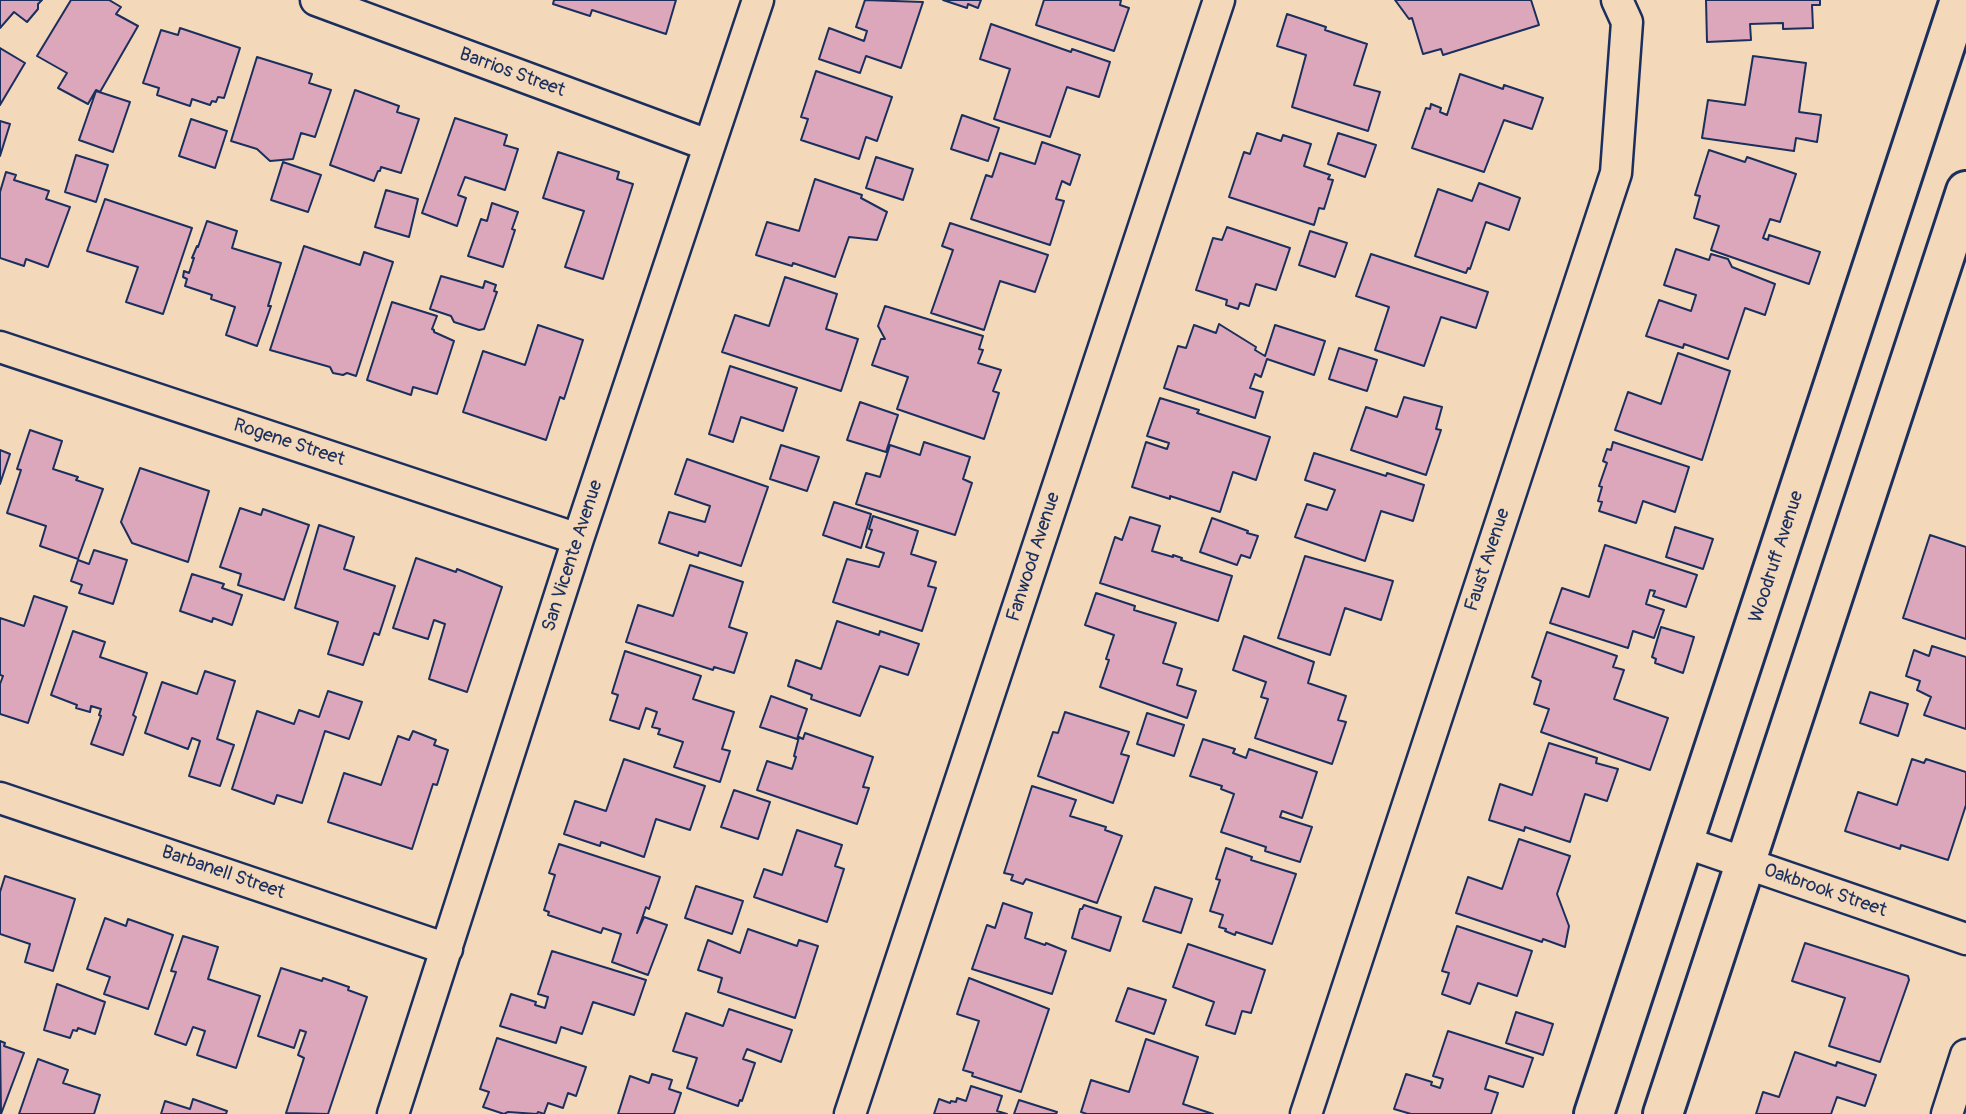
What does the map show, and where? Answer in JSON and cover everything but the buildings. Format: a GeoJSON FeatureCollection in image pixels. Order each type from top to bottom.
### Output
{"type":"FeatureCollection","features":[{"type":"Feature","properties":{"kind":"main road","name":"Woodruff Avenue"},"geometry":{"type":"LineString","coordinates":[[1594,1114],[1960,0]]}},
{"type":"Feature","properties":{"kind":"main road"},"geometry":{"type":"LineString","coordinates":[[1663,1114],[1966,191]]}},
{"type":"Feature","properties":{"kind":"street","name":"Barrios Street"},"geometry":{"type":"LineString","coordinates":[[316,0],[708,145]]}},
{"type":"Feature","properties":{"kind":"street","name":"San Vicente Avenue"},"geometry":{"type":"LineString","coordinates":[[393,1114],[578,539],[758,0]]}},
{"type":"Feature","properties":{"kind":"street","name":"Fanwood Avenue"},"geometry":{"type":"LineString","coordinates":[[850,1114],[1219,0]]}},
{"type":"Feature","properties":{"kind":"street","name":"Faust Avenue"},"geometry":{"type":"LineString","coordinates":[[1306,1114],[1616,173],[1627,22],[1618,0]]}},
{"type":"Feature","properties":{"kind":"street","name":"Rogene Street"},"geometry":{"type":"LineString","coordinates":[[0,347],[578,539]]}},
{"type":"Feature","properties":{"kind":"street","name":"Barbanell Street"},"geometry":{"type":"LineString","coordinates":[[0,798],[447,949]]}},
{"type":"Feature","properties":{"kind":"street","name":"Oakbrook Street"},"geometry":{"type":"LineString","coordinates":[[1684,842],[1966,939]]}},
{"type":"Feature","properties":{"kind":"street"},"geometry":{"type":"LineString","coordinates":[[1947,1114],[1966,1055]]}}]}
